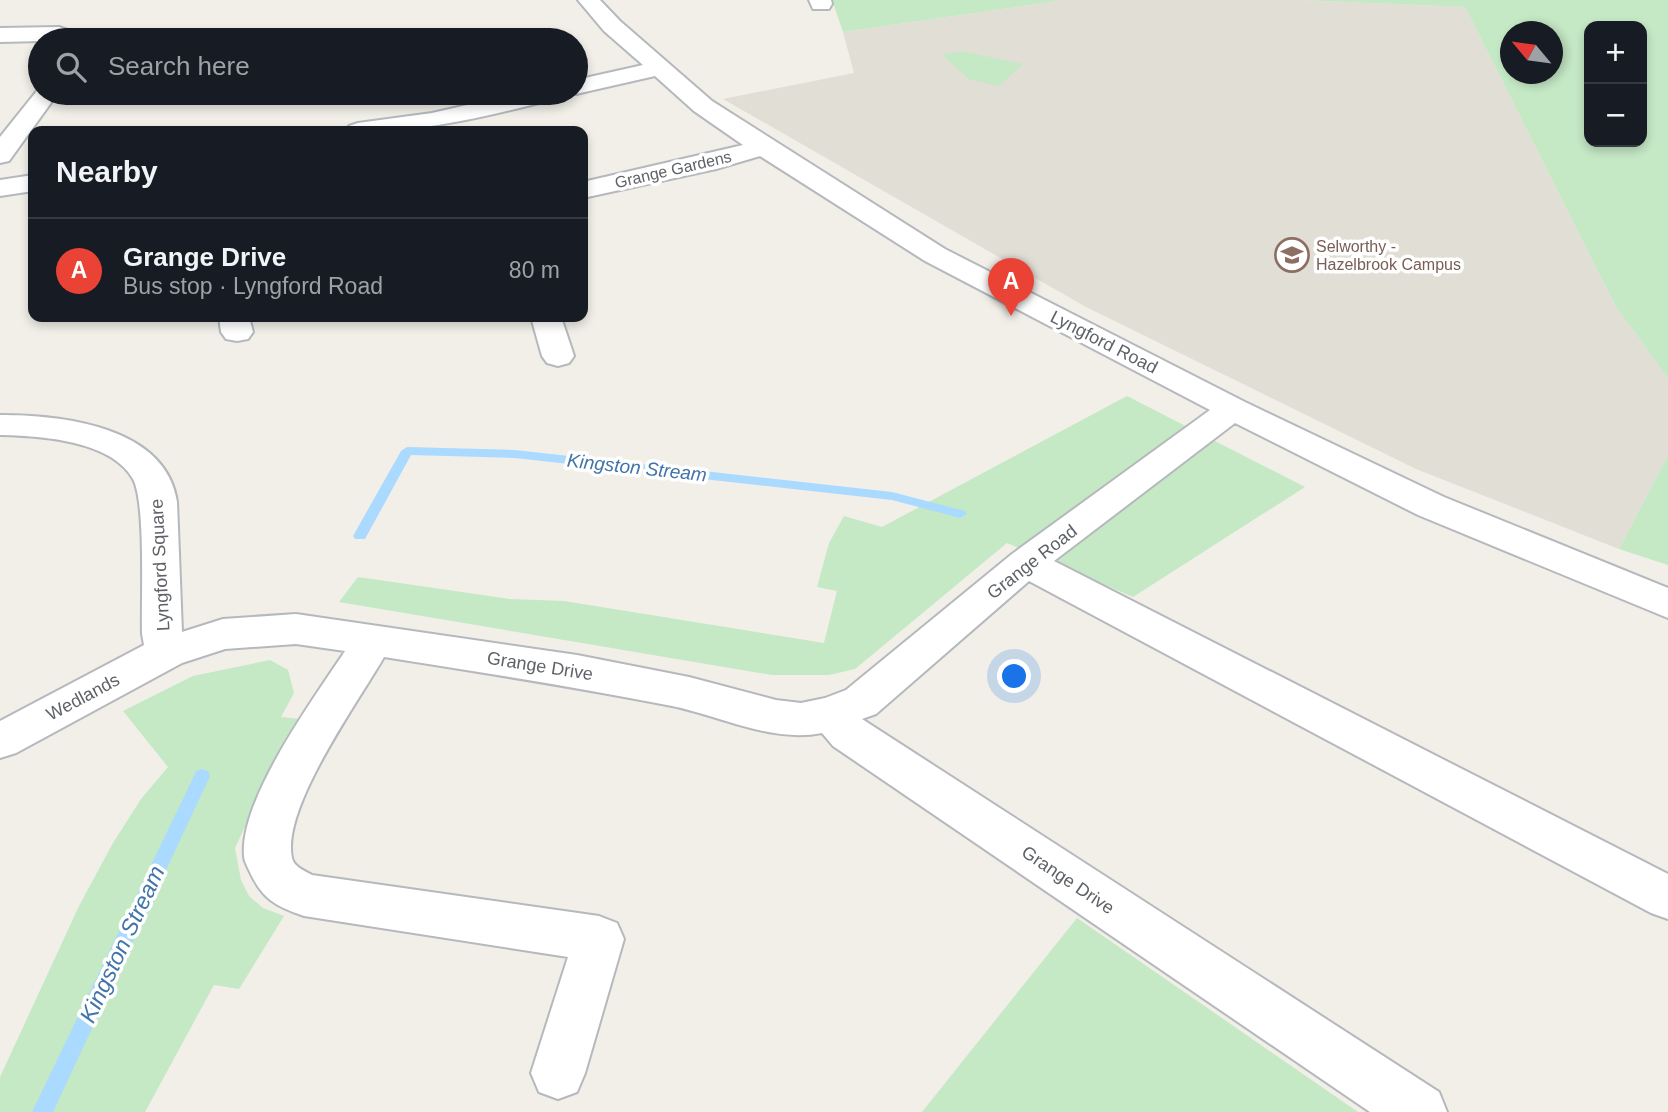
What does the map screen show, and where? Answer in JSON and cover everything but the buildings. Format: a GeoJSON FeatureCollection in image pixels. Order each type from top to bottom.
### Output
{"type":"FeatureCollection","features":[{"type":"Feature","properties":{"kind":"street","name":"Lyngford Road"},"geometry":{"type":"LineString","coordinates":[[589,0],[612,26],[703,106],[935,255],[1233,409],[1432,506],[1668,604]]}},
{"type":"Feature","properties":{"kind":"street"},"geometry":{"type":"LineString","coordinates":[[0,35],[28,35]]}},
{"type":"Feature","properties":{"kind":"street"},"geometry":{"type":"LineString","coordinates":[[588,84],[660,68]]}},
{"type":"Feature","properties":{"kind":"street"},"geometry":{"type":"LineString","coordinates":[[0,155],[37,105]]}},
{"type":"Feature","properties":{"kind":"street"},"geometry":{"type":"LineString","coordinates":[[392,126],[498,105]]}},
{"type":"Feature","properties":{"kind":"street","name":"Grange Gardens"},"geometry":{"type":"LineString","coordinates":[[588,189],[716,161],[763,147]]}},
{"type":"Feature","properties":{"kind":"street"},"geometry":{"type":"LineString","coordinates":[[0,188],[28,184]]}},
{"type":"Feature","properties":{"kind":"street"},"geometry":{"type":"LineString","coordinates":[[548,322],[558,356]]}},
{"type":"Feature","properties":{"kind":"street","name":"Grange Road"},"geometry":{"type":"LineString","coordinates":[[831,715],[860,702],[1026,562],[1176,454],[1233,409]]}},
{"type":"Feature","properties":{"kind":"street","name":"Lyngford Square"},"geometry":{"type":"LineString","coordinates":[[0,425],[56,429],[101,440],[128,452],[148,469],[157,494],[162,634],[167,652]]}},
{"type":"Feature","properties":{"kind":"street"},"geometry":{"type":"LineString","coordinates":[[1026,562],[1668,898]]}},
{"type":"Feature","properties":{"kind":"street","name":"Grange Drive"},"geometry":{"type":"LineString","coordinates":[[167,652],[223,634],[296,629],[577,671],[689,693],[776,717],[801,720],[831,715],[849,734],[1419,1112]]}},
{"type":"Feature","properties":{"kind":"street"},"geometry":{"type":"LineString","coordinates":[[373,640],[288,778],[272,816],[266,851],[275,878],[304,895],[599,939],[558,1073]]}},
{"type":"Feature","properties":{"kind":"street","name":"Wedlands"},"geometry":{"type":"LineString","coordinates":[[0,741],[167,652]]}},
{"type":"Feature","properties":{"kind":"shaded area","name":"Selworthy - Hazelbrook Campus"},"geometry":{"type":"Polygon","coordinates":[[[1064,0],[1299,0],[1465,7],[1500,77],[1500,84],[1504,84],[1616,307],[1668,378],[1668,455],[1619,549],[1416,469],[1086,307],[723,99],[854,73],[843,32],[1064,0]]]}},
{"type":"Feature","properties":{"kind":"green space"},"geometry":{"type":"Polygon","coordinates":[[[832,0],[1064,0],[843,32],[832,0]]]}},
{"type":"Feature","properties":{"kind":"green space"},"geometry":{"type":"Polygon","coordinates":[[[1299,0],[1668,0],[1668,378],[1616,307],[1504,84],[1563,84],[1563,21],[1500,21],[1500,77],[1465,7],[1299,0]]]}},
{"type":"Feature","properties":{"kind":"green space"},"geometry":{"type":"Polygon","coordinates":[[[962,51],[1023,64],[999,86],[969,79],[942,55],[962,51]]]}},
{"type":"Feature","properties":{"kind":"green space"},"geometry":{"type":"Polygon","coordinates":[[[1127,396],[1305,487],[1133,597],[1007,543],[855,669],[829,675],[772,675],[339,602],[358,577],[510,599],[564,601],[824,643],[837,591],[817,587],[829,543],[844,516],[882,527],[1127,396]]]}},
{"type":"Feature","properties":{"kind":"green space"},"geometry":{"type":"Polygon","coordinates":[[[1668,455],[1668,565],[1619,549],[1668,455]]]}},
{"type":"Feature","properties":{"kind":"green space"},"geometry":{"type":"Polygon","coordinates":[[[270,660],[288,670],[294,693],[281,717],[300,719],[267,779],[235,848],[241,880],[249,896],[263,908],[284,916],[239,989],[214,985],[145,1112],[0,1112],[0,1077],[79,906],[113,843],[141,799],[168,767],[123,711],[193,676],[270,660]]]}},
{"type":"Feature","properties":{"kind":"green space"},"geometry":{"type":"Polygon","coordinates":[[[1077,918],[1358,1112],[922,1112],[1077,918]]]}},
{"type":"Feature","properties":{"kind":"waterway","name":"Kingston Stream"},"geometry":{"type":"LineString","coordinates":[[360,536],[407,451],[515,454],[892,496],[960,514]]}},
{"type":"Feature","properties":{"kind":"waterway","name":"Kingston Stream"},"geometry":{"type":"LineString","coordinates":[[42,1112],[202,776]]}},
{"type":"Feature","properties":{"kind":"place","name":"Selworthy - Hazelbrook Campus"},"geometry":{"type":"Point","coordinates":[1292,255]}},
{"type":"Feature","properties":{"kind":"place","name":"Grange Drive"},"geometry":{"type":"Point","coordinates":[1011,316]}}]}
